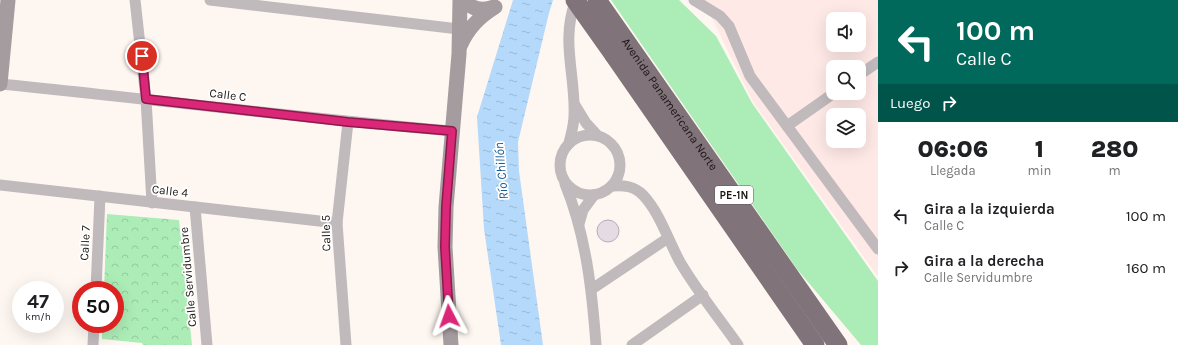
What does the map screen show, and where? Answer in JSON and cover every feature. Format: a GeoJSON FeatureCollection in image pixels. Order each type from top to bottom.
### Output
{"type":"FeatureCollection","features":[{"type":"Feature","properties":{"kind":"highway","name":"Avenida Panamericana Norte"},"geometry":{"type":"LineString","coordinates":[[575,0],[622,50],[838,345]]}},
{"type":"Feature","properties":{"kind":"highway","name":"Avenida Panamericana Norte"},"geometry":{"type":"LineString","coordinates":[[597,0],[622,50],[815,345]]}},
{"type":"Feature","properties":{"kind":"main road"},"geometry":{"type":"LineString","coordinates":[[0,84],[8,0]]}},
{"type":"Feature","properties":{"kind":"main road"},"geometry":{"type":"LineString","coordinates":[[451,345],[445,247],[446,207],[459,54],[460,0]]}},
{"type":"Feature","properties":{"kind":"main road"},"geometry":{"type":"LineString","coordinates":[[464,0],[480,10],[488,10],[499,3]]}},
{"type":"Feature","properties":{"kind":"main road"},"geometry":{"type":"LineString","coordinates":[[459,54],[464,38],[471,27],[479,18],[499,3]]}},
{"type":"Feature","properties":{"kind":"street"},"geometry":{"type":"LineString","coordinates":[[135,0],[146,99],[152,203]]}},
{"type":"Feature","properties":{"kind":"street"},"geometry":{"type":"LineString","coordinates":[[210,0],[459,29]]}},
{"type":"Feature","properties":{"kind":"street"},"geometry":{"type":"LineString","coordinates":[[569,143],[574,114],[568,32],[571,12],[575,0]]}},
{"type":"Feature","properties":{"kind":"street"},"geometry":{"type":"LineString","coordinates":[[694,0],[720,16],[729,26],[750,76],[878,249]]}},
{"type":"Feature","properties":{"kind":"street"},"geometry":{"type":"LineString","coordinates":[[866,70],[878,62]]}},
{"type":"Feature","properties":{"kind":"street","name":"Calle C"},"geometry":{"type":"LineString","coordinates":[[0,84],[348,122],[452,131]]}},
{"type":"Feature","properties":{"kind":"street"},"geometry":{"type":"LineString","coordinates":[[573,96],[581,117],[597,135]]}},
{"type":"Feature","properties":{"kind":"street"},"geometry":{"type":"LineString","coordinates":[[787,126],[826,99]]}},
{"type":"Feature","properties":{"kind":"street","name":"Calle 5"},"geometry":{"type":"LineString","coordinates":[[346,345],[337,223],[348,122]]}},
{"type":"Feature","properties":{"kind":"street"},"geometry":{"type":"LineString","coordinates":[[562,178],[568,186],[576,192],[585,195],[594,195],[604,192],[612,186],[618,177],[621,166],[620,156],[615,146],[607,139],[597,135],[587,134],[576,137],[569,143],[563,150],[560,160],[562,178],[570,195],[586,251],[592,289],[596,345]]}},
{"type":"Feature","properties":{"kind":"street","name":"Calle 4"},"geometry":{"type":"LineString","coordinates":[[0,185],[337,223]]}},
{"type":"Feature","properties":{"kind":"street"},"geometry":{"type":"LineString","coordinates":[[612,186],[624,185],[637,190],[648,202],[660,221],[681,263],[738,345]]}},
{"type":"Feature","properties":{"kind":"street"},"geometry":{"type":"LineString","coordinates":[[578,227],[583,210],[594,195]]}},
{"type":"Feature","properties":{"kind":"street","name":"Calle 7"},"geometry":{"type":"LineString","coordinates":[[96,281],[100,196]]}},
{"type":"Feature","properties":{"kind":"street","name":"Calle Servidumbre"},"geometry":{"type":"LineString","coordinates":[[195,207],[207,345]]}},
{"type":"Feature","properties":{"kind":"street"},"geometry":{"type":"LineString","coordinates":[[592,289],[668,238]]}},
{"type":"Feature","properties":{"kind":"street"},"geometry":{"type":"LineString","coordinates":[[632,345],[703,295]]}},
{"type":"Feature","properties":{"kind":"street"},"geometry":{"type":"LineString","coordinates":[[93,345],[94,333]]}},
{"type":"Feature","properties":{"kind":"shaded area"},"geometry":{"type":"Polygon","coordinates":[[[703,0],[878,0],[878,277],[753,102],[703,0]]]}},
{"type":"Feature","properties":{"kind":"green space"},"geometry":{"type":"Polygon","coordinates":[[[611,0],[679,0],[716,36],[752,103],[878,281],[878,345],[861,345],[797,269],[611,0]]]}},
{"type":"Feature","properties":{"kind":"green space"},"geometry":{"type":"Polygon","coordinates":[[[107,214],[179,220],[192,345],[143,345],[142,343],[102,339],[102,333],[124,333],[124,281],[104,281],[107,214]]]}},
{"type":"Feature","properties":{"kind":"water","name":"Río Chillón"},"geometry":{"type":"Polygon","coordinates":[[[513,0],[553,0],[518,142],[519,171],[543,345],[501,345],[484,229],[477,117],[513,0]]]}},
{"type":"Feature","properties":{"kind":"building"},"geometry":{"type":"Polygon","coordinates":[[[608,220],[616,223],[619,231],[616,239],[608,242],[600,239],[597,231],[600,223],[608,220]]]}},
{"type":"Feature","properties":{"kind":"route"},"geometry":{"type":"LineString","coordinates":[[142,56],[146,99],[348,122],[452,131],[446,207],[445,247],[449,316]]}}]}
